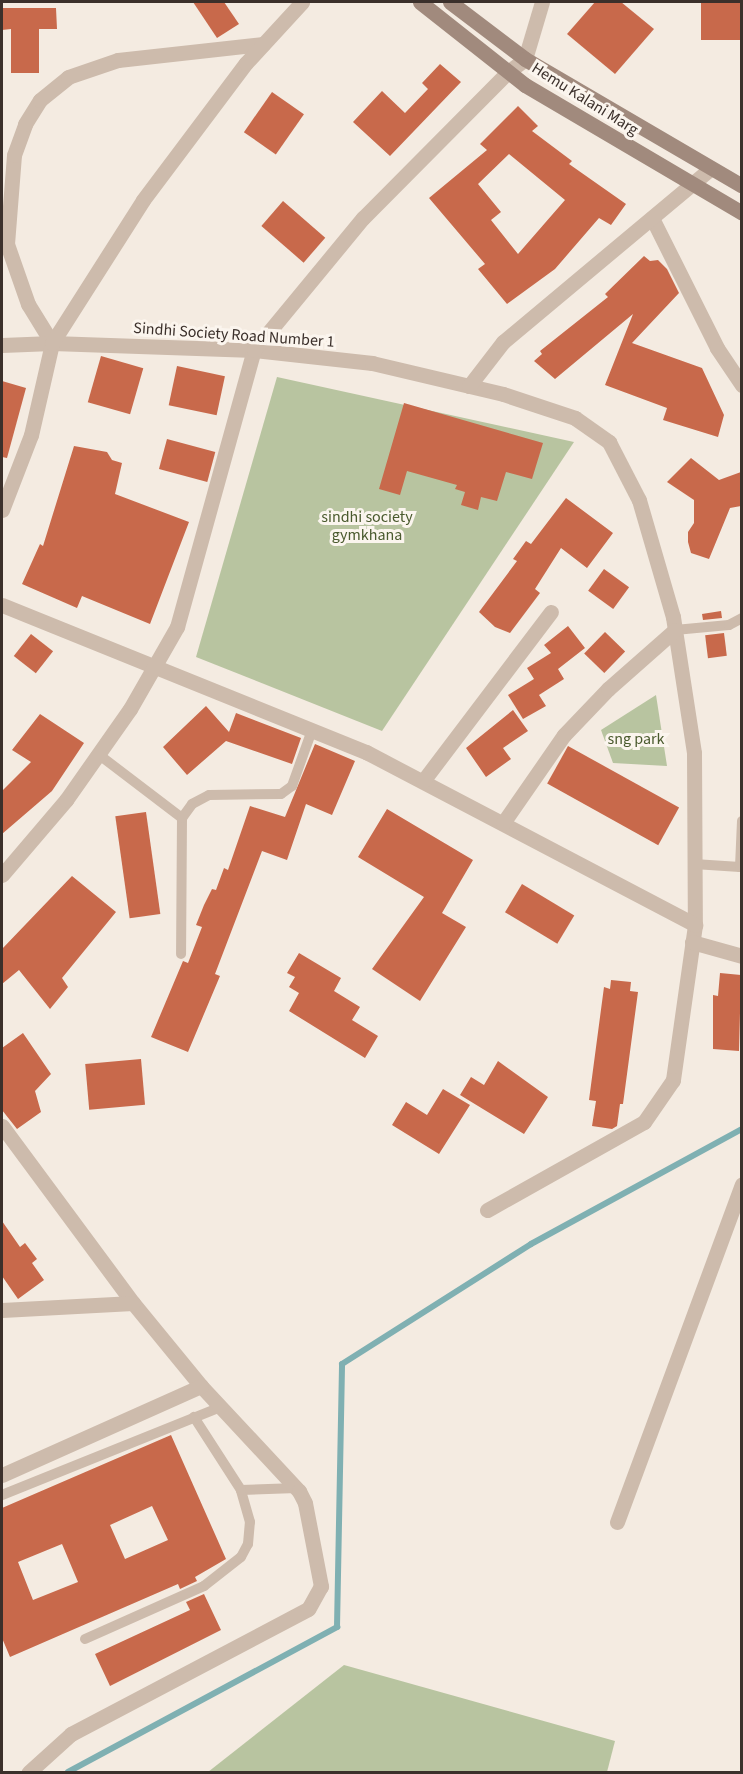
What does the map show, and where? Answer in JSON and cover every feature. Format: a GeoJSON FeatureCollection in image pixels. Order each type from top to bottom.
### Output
{"type":"FeatureCollection","features":[{"type":"Feature","properties":{"kind":"main road","name":"Hemu Kalani Marg"},"geometry":{"type":"LineString","coordinates":[[420,2],[508,72],[741,213]]}},
{"type":"Feature","properties":{"kind":"main road"},"geometry":{"type":"LineString","coordinates":[[450,2],[525,59],[741,186]]}},
{"type":"Feature","properties":{"kind":"street"},"geometry":{"type":"LineString","coordinates":[[2,510],[31,435],[52,343],[143,200],[262,44],[302,2]]}},
{"type":"Feature","properties":{"kind":"street"},"geometry":{"type":"LineString","coordinates":[[2,875],[66,800],[155,666],[177,627],[254,350],[363,218],[508,72],[525,59],[542,2]]}},
{"type":"Feature","properties":{"kind":"street"},"geometry":{"type":"LineString","coordinates":[[52,343],[28,304],[7,244],[14,155],[25,124],[40,100],[68,77],[118,60],[262,44]]}},
{"type":"Feature","properties":{"kind":"street"},"geometry":{"type":"LineString","coordinates":[[469,386],[502,342],[711,168]]}},
{"type":"Feature","properties":{"kind":"street"},"geometry":{"type":"LineString","coordinates":[[652,218],[717,348],[741,385]]}},
{"type":"Feature","properties":{"kind":"street","name":"Sindhi Society Road Number 1"},"geometry":{"type":"LineString","coordinates":[[2,345],[52,343],[254,350],[372,363],[469,386],[574,418],[609,442],[639,500],[675,630],[694,753],[695,925],[673,1080],[644,1122],[487,1210]]}},
{"type":"Feature","properties":{"kind":"street"},"geometry":{"type":"LineString","coordinates":[[2,605],[312,730],[423,781],[695,925]]}},
{"type":"Feature","properties":{"kind":"street"},"geometry":{"type":"LineString","coordinates":[[423,781],[551,612]]}},
{"type":"Feature","properties":{"kind":"street"},"geometry":{"type":"LineString","coordinates":[[502,823],[564,735],[608,688],[675,630]]}},
{"type":"Feature","properties":{"kind":"street"},"geometry":{"type":"LineString","coordinates":[[692,942],[741,956]]}},
{"type":"Feature","properties":{"kind":"street"},"geometry":{"type":"LineString","coordinates":[[2,1126],[133,1304],[201,1386],[297,1488],[305,1503],[321,1586],[308,1609],[71,1734],[29,1773]]}},
{"type":"Feature","properties":{"kind":"street"},"geometry":{"type":"LineString","coordinates":[[617,1522],[741,1184]]}},
{"type":"Feature","properties":{"kind":"street"},"geometry":{"type":"LineString","coordinates":[[2,1310],[133,1304]]}},
{"type":"Feature","properties":{"kind":"street"},"geometry":{"type":"LineString","coordinates":[[2,1475],[201,1386]]}},
{"type":"Feature","properties":{"kind":"lane"},"geometry":{"type":"LineString","coordinates":[[675,630],[729,625],[741,618]]}},
{"type":"Feature","properties":{"kind":"lane"},"geometry":{"type":"LineString","coordinates":[[181,954],[182,818],[192,804],[209,795],[281,794],[292,786],[312,730]]}},
{"type":"Feature","properties":{"kind":"lane"},"geometry":{"type":"LineString","coordinates":[[98,754],[182,818]]}},
{"type":"Feature","properties":{"kind":"lane"},"geometry":{"type":"LineString","coordinates":[[694,864],[741,868],[741,821]]}},
{"type":"Feature","properties":{"kind":"lane"},"geometry":{"type":"LineString","coordinates":[[2,1495],[221,1407]]}},
{"type":"Feature","properties":{"kind":"lane"},"geometry":{"type":"LineString","coordinates":[[85,1639],[204,1586],[241,1557],[248,1544],[250,1521],[241,1490],[195,1417]]}},
{"type":"Feature","properties":{"kind":"lane"},"geometry":{"type":"LineString","coordinates":[[241,1490],[297,1488]]}},
{"type":"Feature","properties":{"kind":"green space","name":"sindhi society gymkhana"},"geometry":{"type":"Polygon","coordinates":[[[277,377],[574,442],[382,731],[196,657],[277,377]]]}},
{"type":"Feature","properties":{"kind":"green space","name":"sng park"},"geometry":{"type":"Polygon","coordinates":[[[656,695],[667,766],[613,763],[601,730],[656,695]]]}},
{"type":"Feature","properties":{"kind":"green space"},"geometry":{"type":"Polygon","coordinates":[[[344,1665],[615,1741],[607,1772],[208,1772],[344,1665]]]}},
{"type":"Feature","properties":{"kind":"building"},"geometry":{"type":"Polygon","coordinates":[[[193,2],[224,2],[239,24],[217,38],[193,2]]]}},
{"type":"Feature","properties":{"kind":"building"},"geometry":{"type":"Polygon","coordinates":[[[595,2],[621,2],[654,29],[615,74],[567,34],[595,2]]]}},
{"type":"Feature","properties":{"kind":"building"},"geometry":{"type":"Polygon","coordinates":[[[701,2],[741,2],[741,40],[701,40],[701,2]]]}},
{"type":"Feature","properties":{"kind":"building"},"geometry":{"type":"Polygon","coordinates":[[[2,8],[56,8],[57,29],[39,29],[39,73],[11,73],[11,29],[2,30],[2,8]]]}},
{"type":"Feature","properties":{"kind":"building"},"geometry":{"type":"Polygon","coordinates":[[[440,64],[461,82],[390,156],[353,122],[382,91],[405,113],[428,89],[422,83],[440,64]]]}},
{"type":"Feature","properties":{"kind":"building"},"geometry":{"type":"Polygon","coordinates":[[[272,92],[304,114],[276,155],[244,132],[272,92]]]}},
{"type":"Feature","properties":{"kind":"building"},"geometry":{"type":"Polygon","coordinates":[[[518,106],[538,126],[532,131],[572,161],[569,164],[626,204],[611,225],[599,218],[555,269],[507,304],[478,269],[485,264],[429,198],[487,150],[480,144],[518,106]],[[509,154],[478,184],[501,212],[491,220],[518,254],[565,200],[509,154]]]}},
{"type":"Feature","properties":{"kind":"building"},"geometry":{"type":"Polygon","coordinates":[[[283,201],[325,238],[304,263],[261,226],[283,201]]]}},
{"type":"Feature","properties":{"kind":"building"},"geometry":{"type":"Polygon","coordinates":[[[644,256],[650,261],[658,260],[667,269],[679,293],[632,343],[702,368],[724,415],[718,437],[663,420],[667,408],[605,385],[633,314],[555,379],[534,361],[542,354],[540,351],[608,297],[605,294],[644,256]]]}},
{"type":"Feature","properties":{"kind":"building"},"geometry":{"type":"Polygon","coordinates":[[[101,356],[143,368],[130,414],[88,402],[101,356]]]}},
{"type":"Feature","properties":{"kind":"building"},"geometry":{"type":"Polygon","coordinates":[[[177,366],[225,376],[217,415],[169,405],[177,366]]]}},
{"type":"Feature","properties":{"kind":"building"},"geometry":{"type":"Polygon","coordinates":[[[2,381],[26,388],[7,458],[2,457],[2,381]]]}},
{"type":"Feature","properties":{"kind":"building","name":"sindhi society gymkhana"},"geometry":{"type":"Polygon","coordinates":[[[404,403],[543,443],[532,479],[506,472],[497,501],[481,497],[478,510],[461,505],[465,492],[455,489],[457,485],[407,471],[400,495],[379,489],[404,403]]]}},
{"type":"Feature","properties":{"kind":"building"},"geometry":{"type":"Polygon","coordinates":[[[167,439],[215,452],[207,482],[159,469],[167,439]]]}},
{"type":"Feature","properties":{"kind":"building"},"geometry":{"type":"Polygon","coordinates":[[[74,446],[107,452],[112,460],[122,463],[115,494],[189,522],[150,624],[82,596],[77,608],[22,584],[40,544],[43,546],[74,446]]]}},
{"type":"Feature","properties":{"kind":"building"},"geometry":{"type":"Polygon","coordinates":[[[691,458],[719,480],[741,472],[741,506],[730,508],[709,559],[691,553],[688,542],[688,532],[694,523],[694,500],[667,482],[691,458]]]}},
{"type":"Feature","properties":{"kind":"building"},"geometry":{"type":"Polygon","coordinates":[[[566,498],[613,533],[587,568],[561,548],[535,589],[540,593],[510,633],[495,627],[479,612],[517,561],[513,559],[526,541],[531,544],[566,498]]]}},
{"type":"Feature","properties":{"kind":"building"},"geometry":{"type":"Polygon","coordinates":[[[604,569],[629,587],[613,609],[588,591],[604,569]]]}},
{"type":"Feature","properties":{"kind":"building"},"geometry":{"type":"Polygon","coordinates":[[[721,611],[722,618],[703,620],[702,614],[721,611]]]}},
{"type":"Feature","properties":{"kind":"building"},"geometry":{"type":"Polygon","coordinates":[[[568,626],[585,648],[558,669],[564,679],[539,695],[546,706],[523,719],[508,695],[534,679],[527,668],[551,653],[544,645],[568,626]]]}},
{"type":"Feature","properties":{"kind":"building"},"geometry":{"type":"Polygon","coordinates":[[[605,632],[625,651],[604,673],[584,654],[605,632]]]}},
{"type":"Feature","properties":{"kind":"building"},"geometry":{"type":"Polygon","coordinates":[[[724,633],[727,656],[708,658],[705,635],[724,633]]]}},
{"type":"Feature","properties":{"kind":"building"},"geometry":{"type":"Polygon","coordinates":[[[31,634],[53,651],[36,673],[14,656],[31,634]]]}},
{"type":"Feature","properties":{"kind":"building"},"geometry":{"type":"Polygon","coordinates":[[[206,706],[229,732],[236,713],[301,738],[292,764],[226,741],[187,775],[163,747],[206,706]]]}},
{"type":"Feature","properties":{"kind":"building"},"geometry":{"type":"Polygon","coordinates":[[[513,710],[528,731],[503,748],[511,759],[486,777],[466,748],[513,710]]]}},
{"type":"Feature","properties":{"kind":"building"},"geometry":{"type":"Polygon","coordinates":[[[40,714],[84,743],[52,791],[2,834],[2,791],[31,762],[12,750],[40,714]]]}},
{"type":"Feature","properties":{"kind":"building"},"geometry":{"type":"Polygon","coordinates":[[[315,744],[355,761],[332,815],[306,804],[287,860],[262,851],[215,974],[220,976],[188,1052],[151,1037],[183,961],[188,963],[202,927],[196,925],[204,905],[212,889],[216,890],[224,868],[228,870],[250,806],[285,817],[315,744]]]}},
{"type":"Feature","properties":{"kind":"building"},"geometry":{"type":"Polygon","coordinates":[[[568,746],[679,808],[658,845],[547,784],[568,746]]]}},
{"type":"Feature","properties":{"kind":"building"},"geometry":{"type":"Polygon","coordinates":[[[387,809],[473,860],[442,913],[466,927],[420,1001],[372,969],[424,897],[358,857],[387,809]]]}},
{"type":"Feature","properties":{"kind":"building"},"geometry":{"type":"Polygon","coordinates":[[[146,812],[160,914],[130,918],[115,816],[146,812]]]}},
{"type":"Feature","properties":{"kind":"building"},"geometry":{"type":"Polygon","coordinates":[[[72,876],[116,912],[62,978],[68,987],[50,1009],[19,970],[2,984],[2,949],[72,876]]]}},
{"type":"Feature","properties":{"kind":"building"},"geometry":{"type":"Polygon","coordinates":[[[522,884],[574,915],[557,944],[505,912],[522,884]]]}},
{"type":"Feature","properties":{"kind":"building"},"geometry":{"type":"Polygon","coordinates":[[[299,953],[341,978],[334,991],[360,1007],[352,1020],[378,1036],[365,1058],[289,1011],[299,993],[289,987],[295,977],[287,973],[299,953]]]}},
{"type":"Feature","properties":{"kind":"building"},"geometry":{"type":"Polygon","coordinates":[[[720,973],[741,975],[739,1051],[713,1049],[713,995],[718,996],[720,973]]]}},
{"type":"Feature","properties":{"kind":"building"},"geometry":{"type":"Polygon","coordinates":[[[611,980],[631,982],[630,991],[638,992],[623,1104],[620,1104],[617,1126],[612,1129],[592,1126],[596,1101],[589,1100],[604,987],[610,989],[611,980]]]}},
{"type":"Feature","properties":{"kind":"building"},"geometry":{"type":"Polygon","coordinates":[[[23,1033],[51,1074],[35,1091],[41,1112],[17,1129],[2,1110],[2,1048],[23,1033]]]}},
{"type":"Feature","properties":{"kind":"building"},"geometry":{"type":"Polygon","coordinates":[[[141,1059],[145,1105],[89,1110],[85,1064],[141,1059]]]}},
{"type":"Feature","properties":{"kind":"building"},"geometry":{"type":"Polygon","coordinates":[[[498,1061],[548,1097],[524,1134],[460,1095],[471,1077],[484,1085],[498,1061]]]}},
{"type":"Feature","properties":{"kind":"building"},"geometry":{"type":"Polygon","coordinates":[[[443,1089],[470,1105],[439,1154],[392,1125],[406,1102],[427,1115],[443,1089]]]}},
{"type":"Feature","properties":{"kind":"building"},"geometry":{"type":"Polygon","coordinates":[[[2,1221],[20,1247],[25,1243],[37,1259],[32,1263],[44,1280],[18,1299],[2,1276],[2,1221]]]}},
{"type":"Feature","properties":{"kind":"building"},"geometry":{"type":"Polygon","coordinates":[[[171,1435],[226,1559],[195,1577],[197,1581],[180,1589],[178,1584],[10,1657],[2,1638],[2,1508],[171,1435]],[[152,1506],[110,1525],[125,1559],[168,1540],[152,1506]],[[62,1544],[18,1562],[33,1600],[78,1582],[62,1544]]]}},
{"type":"Feature","properties":{"kind":"building"},"geometry":{"type":"Polygon","coordinates":[[[204,1594],[221,1630],[110,1686],[95,1654],[190,1610],[186,1602],[204,1594]]]}},
{"type":"Feature","properties":{"kind":"waterway"},"geometry":{"type":"LineString","coordinates":[[68,1772],[337,1627],[342,1364],[531,1244],[742,1129]]}}]}
